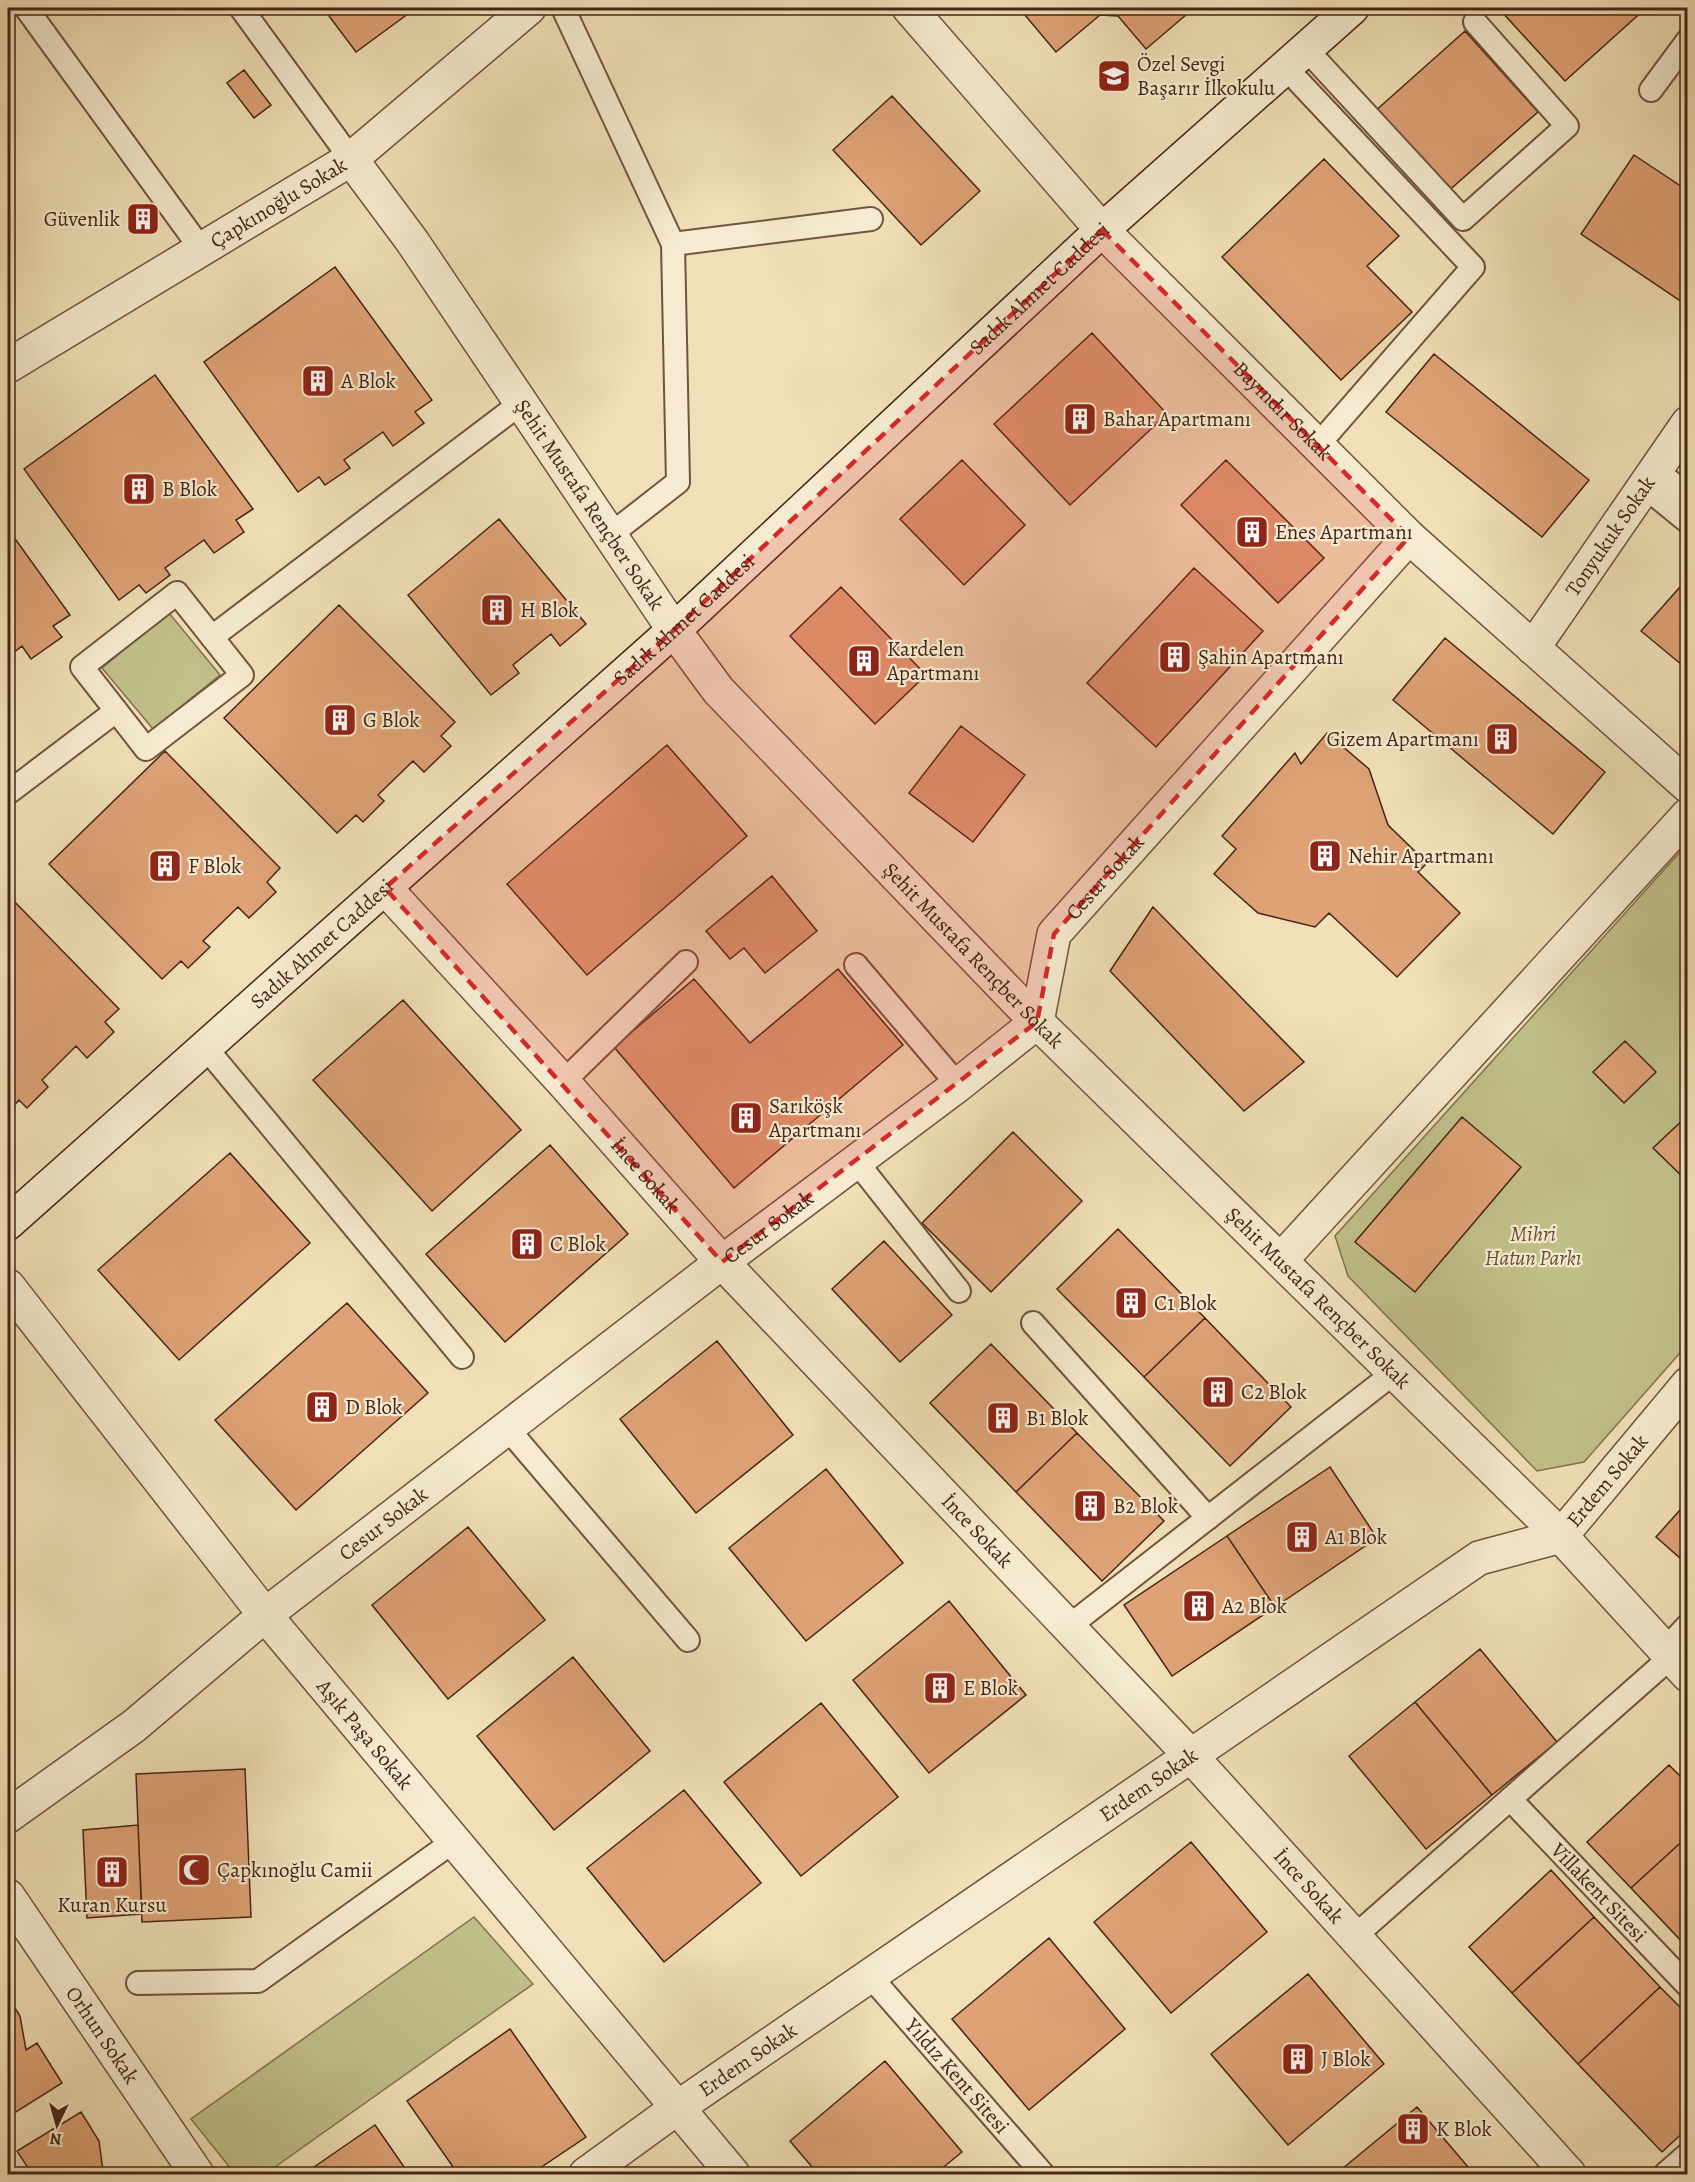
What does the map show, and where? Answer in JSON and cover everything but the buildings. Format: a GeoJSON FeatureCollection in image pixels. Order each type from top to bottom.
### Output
{"type":"FeatureCollection","features":[{"type":"Feature","properties":{"kind":"street","name":"Çapkınoğlu Sokak"},"geometry":{"type":"LineString","coordinates":[[8,366],[351,159],[529,8]]}},
{"type":"Feature","properties":{"kind":"street","name":"Bayındır Sokak"},"geometry":{"type":"LineString","coordinates":[[909,8],[1102,230],[1317,446],[1409,537],[1688,786]]}},
{"type":"Feature","properties":{"kind":"street","name":"Sadık Ahmet Caddesi"},"geometry":{"type":"LineString","coordinates":[[8,1223],[674,630],[1102,230],[1352,8]]}},
{"type":"Feature","properties":{"kind":"street","name":"Şehit Mustafa Rençber Sokak"},"geometry":{"type":"LineString","coordinates":[[351,159],[412,241],[674,630],[718,690],[1037,1022],[1561,1536],[1674,1660]]}},
{"type":"Feature","properties":{"kind":"street","name":"Tonyukuk Sokak"},"geometry":{"type":"LineString","coordinates":[[1533,648],[1688,423]]}},
{"type":"Feature","properties":{"kind":"street","name":"Cesur Sokak"},"geometry":{"type":"LineString","coordinates":[[8,1816],[134,1726],[265,1615],[722,1262],[958,1085],[1037,1022],[1054,934],[1409,537]]}},
{"type":"Feature","properties":{"kind":"street"},"geometry":{"type":"LineString","coordinates":[[1281,1260],[1688,815]]}},
{"type":"Feature","properties":{"kind":"street","name":"İnce Sokak"},"geometry":{"type":"LineString","coordinates":[[385,888],[563,1082],[722,1262],[1191,1756],[1569,2175]]}},
{"type":"Feature","properties":{"kind":"street","name":"Aşık Paşa Sokak"},"geometry":{"type":"LineString","coordinates":[[8,1286],[265,1615],[733,2175]]}},
{"type":"Feature","properties":{"kind":"street","name":"Erdem Sokak"},"geometry":{"type":"LineString","coordinates":[[586,2175],[677,2108],[1479,1558],[1561,1536],[1688,1384]]}},
{"type":"Feature","properties":{"kind":"street","name":"Orhun Sokak"},"geometry":{"type":"LineString","coordinates":[[8,1896],[197,2175]]}},
{"type":"Feature","properties":{"kind":"lane"},"geometry":{"type":"LineString","coordinates":[[26,8],[201,249]]}},
{"type":"Feature","properties":{"kind":"lane"},"geometry":{"type":"LineString","coordinates":[[241,8],[351,159]]}},
{"type":"Feature","properties":{"kind":"lane"},"geometry":{"type":"LineString","coordinates":[[563,8],[673,244],[678,482],[610,535]]}},
{"type":"Feature","properties":{"kind":"lane"},"geometry":{"type":"LineString","coordinates":[[1295,58],[1463,219],[1568,126],[1475,22]]}},
{"type":"Feature","properties":{"kind":"lane"},"geometry":{"type":"LineString","coordinates":[[1651,90],[1688,40]]}},
{"type":"Feature","properties":{"kind":"lane"},"geometry":{"type":"LineString","coordinates":[[1295,58],[1473,267],[1317,446]]}},
{"type":"Feature","properties":{"kind":"lane"},"geometry":{"type":"LineString","coordinates":[[673,244],[870,219]]}},
{"type":"Feature","properties":{"kind":"lane"},"geometry":{"type":"LineString","coordinates":[[212,637],[521,403]]}},
{"type":"Feature","properties":{"kind":"lane"},"geometry":{"type":"LineString","coordinates":[[1649,478],[1688,495]]}},
{"type":"Feature","properties":{"kind":"lane"},"geometry":{"type":"LineString","coordinates":[[1649,478],[1688,522]]}},
{"type":"Feature","properties":{"kind":"lane"},"geometry":{"type":"LineString","coordinates":[[177,592],[212,637],[242,675],[146,749],[82,667],[177,592]]}},
{"type":"Feature","properties":{"kind":"lane"},"geometry":{"type":"LineString","coordinates":[[8,793],[116,711]]}},
{"type":"Feature","properties":{"kind":"lane"},"geometry":{"type":"LineString","coordinates":[[563,1082],[686,962]]}},
{"type":"Feature","properties":{"kind":"lane"},"geometry":{"type":"LineString","coordinates":[[855,965],[958,1085]]}},
{"type":"Feature","properties":{"kind":"lane"},"geometry":{"type":"LineString","coordinates":[[206,1048],[462,1357]]}},
{"type":"Feature","properties":{"kind":"lane"},"geometry":{"type":"LineString","coordinates":[[856,1161],[959,1291]]}},
{"type":"Feature","properties":{"kind":"lane"},"geometry":{"type":"LineString","coordinates":[[1033,1323],[1208,1518]]}},
{"type":"Feature","properties":{"kind":"lane"},"geometry":{"type":"LineString","coordinates":[[1068,1627],[1395,1372]]}},
{"type":"Feature","properties":{"kind":"lane"},"geometry":{"type":"LineString","coordinates":[[507,1428],[688,1640]]}},
{"type":"Feature","properties":{"kind":"lane"},"geometry":{"type":"LineString","coordinates":[[1355,1936],[1510,1799],[1674,1660],[1688,1624]]}},
{"type":"Feature","properties":{"kind":"lane","name":"Villakent Sitesi"},"geometry":{"type":"LineString","coordinates":[[1510,1799],[1688,1986]]}},
{"type":"Feature","properties":{"kind":"lane"},"geometry":{"type":"LineString","coordinates":[[138,1983],[258,1981],[454,1841]]}},
{"type":"Feature","properties":{"kind":"lane","name":"Yıldız Kent Sitesi"},"geometry":{"type":"LineString","coordinates":[[869,1976],[1043,2175]]}},
{"type":"Feature","properties":{"kind":"lane"},"geometry":{"type":"LineString","coordinates":[[1665,2175],[1688,2154]]}},
{"type":"Feature","properties":{"kind":"highlighted area"},"geometry":{"type":"Polygon","coordinates":[[[1102,230],[1409,537],[1054,934],[1037,1022],[722,1262],[385,888],[674,630],[1102,230]]]}},
{"type":"Feature","properties":{"kind":"green space"},"geometry":{"type":"Polygon","coordinates":[[[169,613],[220,675],[153,729],[102,668],[169,613]]]}},
{"type":"Feature","properties":{"kind":"green space","name":"Mihri Hatun Parkı"},"geometry":{"type":"Polygon","coordinates":[[[1687,851],[1687,1345],[1584,1462],[1537,1471],[1348,1276],[1335,1236],[1680,852],[1687,851]]]}},
{"type":"Feature","properties":{"kind":"green space"},"geometry":{"type":"Polygon","coordinates":[[[474,1917],[533,1984],[265,2174],[235,2174],[191,2119],[474,1917]]]}},
{"type":"Feature","properties":{"kind":"place","name":"Özel Sevgi Başarır İlkokulu"},"geometry":{"type":"Point","coordinates":[1114,76]}},
{"type":"Feature","properties":{"kind":"place","name":"Güvenlik"},"geometry":{"type":"Point","coordinates":[143,219]}},
{"type":"Feature","properties":{"kind":"place","name":"A Blok"},"geometry":{"type":"Point","coordinates":[318,381]}},
{"type":"Feature","properties":{"kind":"place","name":"Bahar Apartmanı"},"geometry":{"type":"Point","coordinates":[1080,419]}},
{"type":"Feature","properties":{"kind":"place","name":"B Blok"},"geometry":{"type":"Point","coordinates":[139,489]}},
{"type":"Feature","properties":{"kind":"place","name":"Enes Apartmanı"},"geometry":{"type":"Point","coordinates":[1252,532]}},
{"type":"Feature","properties":{"kind":"place","name":"H Blok"},"geometry":{"type":"Point","coordinates":[497,610]}},
{"type":"Feature","properties":{"kind":"place","name":"Şahin Apartmanı"},"geometry":{"type":"Point","coordinates":[1175,657]}},
{"type":"Feature","properties":{"kind":"place","name":"Kardelen Apartmanı"},"geometry":{"type":"Point","coordinates":[864,661]}},
{"type":"Feature","properties":{"kind":"place","name":"G Blok"},"geometry":{"type":"Point","coordinates":[340,720]}},
{"type":"Feature","properties":{"kind":"place","name":"Gizem Apartmanı"},"geometry":{"type":"Point","coordinates":[1502,739]}},
{"type":"Feature","properties":{"kind":"place","name":"Nehir Apartmanı"},"geometry":{"type":"Point","coordinates":[1325,856]}},
{"type":"Feature","properties":{"kind":"place","name":"F Blok"},"geometry":{"type":"Point","coordinates":[165,866]}},
{"type":"Feature","properties":{"kind":"place","name":"Sarıköşk Apartmanı"},"geometry":{"type":"Point","coordinates":[746,1118]}},
{"type":"Feature","properties":{"kind":"place","name":"C Blok"},"geometry":{"type":"Point","coordinates":[527,1244]}},
{"type":"Feature","properties":{"kind":"place","name":"C1 Blok"},"geometry":{"type":"Point","coordinates":[1131,1303]}},
{"type":"Feature","properties":{"kind":"place","name":"C2 Blok"},"geometry":{"type":"Point","coordinates":[1218,1392]}},
{"type":"Feature","properties":{"kind":"place","name":"D Blok"},"geometry":{"type":"Point","coordinates":[322,1407]}},
{"type":"Feature","properties":{"kind":"place","name":"B1 Blok"},"geometry":{"type":"Point","coordinates":[1003,1418]}},
{"type":"Feature","properties":{"kind":"place","name":"B2 Blok"},"geometry":{"type":"Point","coordinates":[1090,1506]}},
{"type":"Feature","properties":{"kind":"place","name":"A1 Blok"},"geometry":{"type":"Point","coordinates":[1302,1537]}},
{"type":"Feature","properties":{"kind":"place","name":"A2 Blok"},"geometry":{"type":"Point","coordinates":[1199,1606]}},
{"type":"Feature","properties":{"kind":"place","name":"E Blok"},"geometry":{"type":"Point","coordinates":[940,1688]}},
{"type":"Feature","properties":{"kind":"place","name":"Çapkınoğlu Camii"},"geometry":{"type":"Point","coordinates":[194,1870]}},
{"type":"Feature","properties":{"kind":"place","name":"Kuran Kursu"},"geometry":{"type":"Point","coordinates":[112,1872]}},
{"type":"Feature","properties":{"kind":"place","name":"J Blok"},"geometry":{"type":"Point","coordinates":[1298,2059]}},
{"type":"Feature","properties":{"kind":"place","name":"K Blok"},"geometry":{"type":"Point","coordinates":[1413,2129]}}]}
